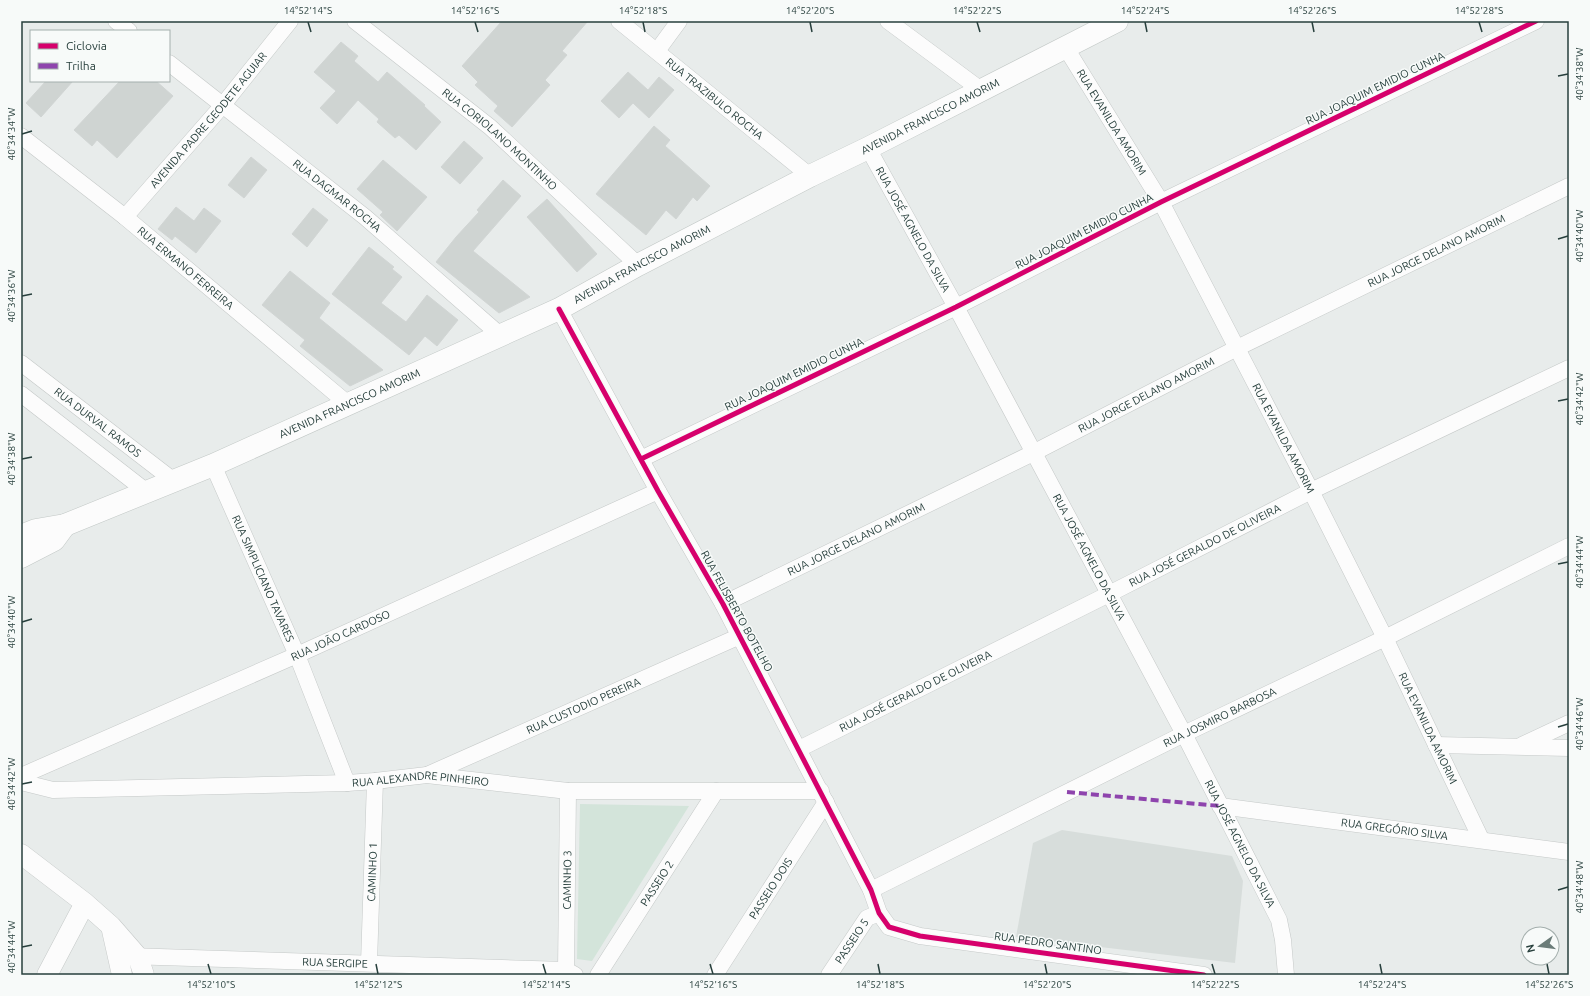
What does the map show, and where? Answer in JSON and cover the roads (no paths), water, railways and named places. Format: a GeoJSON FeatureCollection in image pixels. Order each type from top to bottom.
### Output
{"type":"FeatureCollection","features":[{"type":"Feature","properties":{"kind":"main road","name":"AVENIDA FRANCISCO AMORIM"},"geometry":{"type":"LineString","coordinates":[[21,536],[36,530],[65,525],[213,465],[559,309],[638,265],[810,176],[1118,21]]}},
{"type":"Feature","properties":{"kind":"main road"},"geometry":{"type":"LineString","coordinates":[[21,557],[54,540],[65,525]]}},
{"type":"Feature","properties":{"kind":"street"},"geometry":{"type":"LineString","coordinates":[[116,21],[128,30]]}},
{"type":"Feature","properties":{"kind":"street","name":"AVENIDA PADRE GEODETE AGUIAR"},"geometry":{"type":"LineString","coordinates":[[125,217],[222,106],[290,21]]}},
{"type":"Feature","properties":{"kind":"street","name":"RUA CORIOLANO MONTINHO"},"geometry":{"type":"LineString","coordinates":[[355,21],[490,127],[638,265]]}},
{"type":"Feature","properties":{"kind":"street","name":"RUA TRAZIBULO ROCHA"},"geometry":{"type":"LineString","coordinates":[[619,21],[810,176]]}},
{"type":"Feature","properties":{"kind":"street"},"geometry":{"type":"LineString","coordinates":[[657,51],[679,21]]}},
{"type":"Feature","properties":{"kind":"street"},"geometry":{"type":"LineString","coordinates":[[888,21],[981,90]]}},
{"type":"Feature","properties":{"kind":"street","name":"RUA JOAQUIM EMIDIO CUNHA"},"geometry":{"type":"LineString","coordinates":[[641,459],[956,307],[1161,202],[1536,21]]}},
{"type":"Feature","properties":{"kind":"street","name":"RUA EVANILDA AMORIM"},"geometry":{"type":"LineString","coordinates":[[1066,48],[1161,202],[1311,491],[1385,638],[1481,840]]}},
{"type":"Feature","properties":{"kind":"street","name":"RUA DAGMAR ROCHA"},"geometry":{"type":"LineString","coordinates":[[170,65],[365,217],[500,335]]}},
{"type":"Feature","properties":{"kind":"street","name":"RUA ERMANO FERREIRA"},"geometry":{"type":"LineString","coordinates":[[21,136],[125,217],[348,404]]}},
{"type":"Feature","properties":{"kind":"street","name":"RUA JOSÉ AGNELO DA SILVA"},"geometry":{"type":"LineString","coordinates":[[868,148],[956,307],[1184,734],[1279,920],[1283,940],[1286,975]]}},
{"type":"Feature","properties":{"kind":"street","name":"RUA JORGE DELANO AMORIM"},"geometry":{"type":"LineString","coordinates":[[723,604],[1034,453],[1237,348],[1569,186]]}},
{"type":"Feature","properties":{"kind":"street","name":"RUA FELISBERTO BOTELHO"},"geometry":{"type":"LineString","coordinates":[[559,309],[658,491],[723,604],[824,796],[871,890],[879,913],[889,927]]}},
{"type":"Feature","properties":{"kind":"street","name":"RUA DURVAL RAMOS"},"geometry":{"type":"LineString","coordinates":[[21,363],[174,481]]}},
{"type":"Feature","properties":{"kind":"street","name":"RUA JOSÉ GERALDO DE OLIVEIRA"},"geometry":{"type":"LineString","coordinates":[[799,749],[1311,491],[1569,368]]}},
{"type":"Feature","properties":{"kind":"street"},"geometry":{"type":"LineString","coordinates":[[21,394],[147,492]]}},
{"type":"Feature","properties":{"kind":"street","name":"RUA SIMPLICIANO TAVARES"},"geometry":{"type":"LineString","coordinates":[[213,465],[297,656],[347,783]]}},
{"type":"Feature","properties":{"kind":"street","name":"RUA JOÃO CARDOSO"},"geometry":{"type":"LineString","coordinates":[[21,776],[297,656],[658,491]]}},
{"type":"Feature","properties":{"kind":"street","name":"RUA JOSMIRO BARBOSA"},"geometry":{"type":"LineString","coordinates":[[871,890],[1184,734],[1385,638],[1569,546]]}},
{"type":"Feature","properties":{"kind":"street","name":"RUA CUSTODIO PEREIRA"},"geometry":{"type":"LineString","coordinates":[[427,775],[740,636]]}},
{"type":"Feature","properties":{"kind":"street"},"geometry":{"type":"LineString","coordinates":[[1519,746],[1569,723]]}},
{"type":"Feature","properties":{"kind":"street"},"geometry":{"type":"LineString","coordinates":[[1436,746],[1519,746],[1569,748]]}},
{"type":"Feature","properties":{"kind":"street","name":"RUA ALEXANDRE PINHEIRO"},"geometry":{"type":"LineString","coordinates":[[21,782],[53,790],[347,783],[427,775],[568,791],[716,791],[824,796]]}},
{"type":"Feature","properties":{"kind":"street","name":"CAMINHO 1"},"geometry":{"type":"LineString","coordinates":[[369,963],[375,781]]}},
{"type":"Feature","properties":{"kind":"street","name":"CAMINHO 3"},"geometry":{"type":"LineString","coordinates":[[568,791],[570,972]]}},
{"type":"Feature","properties":{"kind":"street","name":"PASSEIO 2"},"geometry":{"type":"LineString","coordinates":[[598,975],[716,791]]}},
{"type":"Feature","properties":{"kind":"street","name":"PASSEIO DOIS"},"geometry":{"type":"LineString","coordinates":[[715,975],[824,796]]}},
{"type":"Feature","properties":{"kind":"street","name":"RUA GREGÓRIO SILVA"},"geometry":{"type":"LineString","coordinates":[[1220,806],[1569,852]]}},
{"type":"Feature","properties":{"kind":"street"},"geometry":{"type":"LineString","coordinates":[[21,854],[85,903],[111,926],[141,966]]}},
{"type":"Feature","properties":{"kind":"street"},"geometry":{"type":"LineString","coordinates":[[47,975],[85,903]]}},
{"type":"Feature","properties":{"kind":"street","name":"PASSEIO 5"},"geometry":{"type":"LineString","coordinates":[[829,975],[867,918],[879,913]]}},
{"type":"Feature","properties":{"kind":"street"},"geometry":{"type":"LineString","coordinates":[[111,926],[116,956],[122,975]]}},
{"type":"Feature","properties":{"kind":"street","name":"RUA PEDRO SANTINO"},"geometry":{"type":"LineString","coordinates":[[889,927],[920,936],[1204,975]]}},
{"type":"Feature","properties":{"kind":"street","name":"RUA SERGIPE"},"geometry":{"type":"LineString","coordinates":[[116,956],[141,966],[369,963],[570,972]]}}]}
